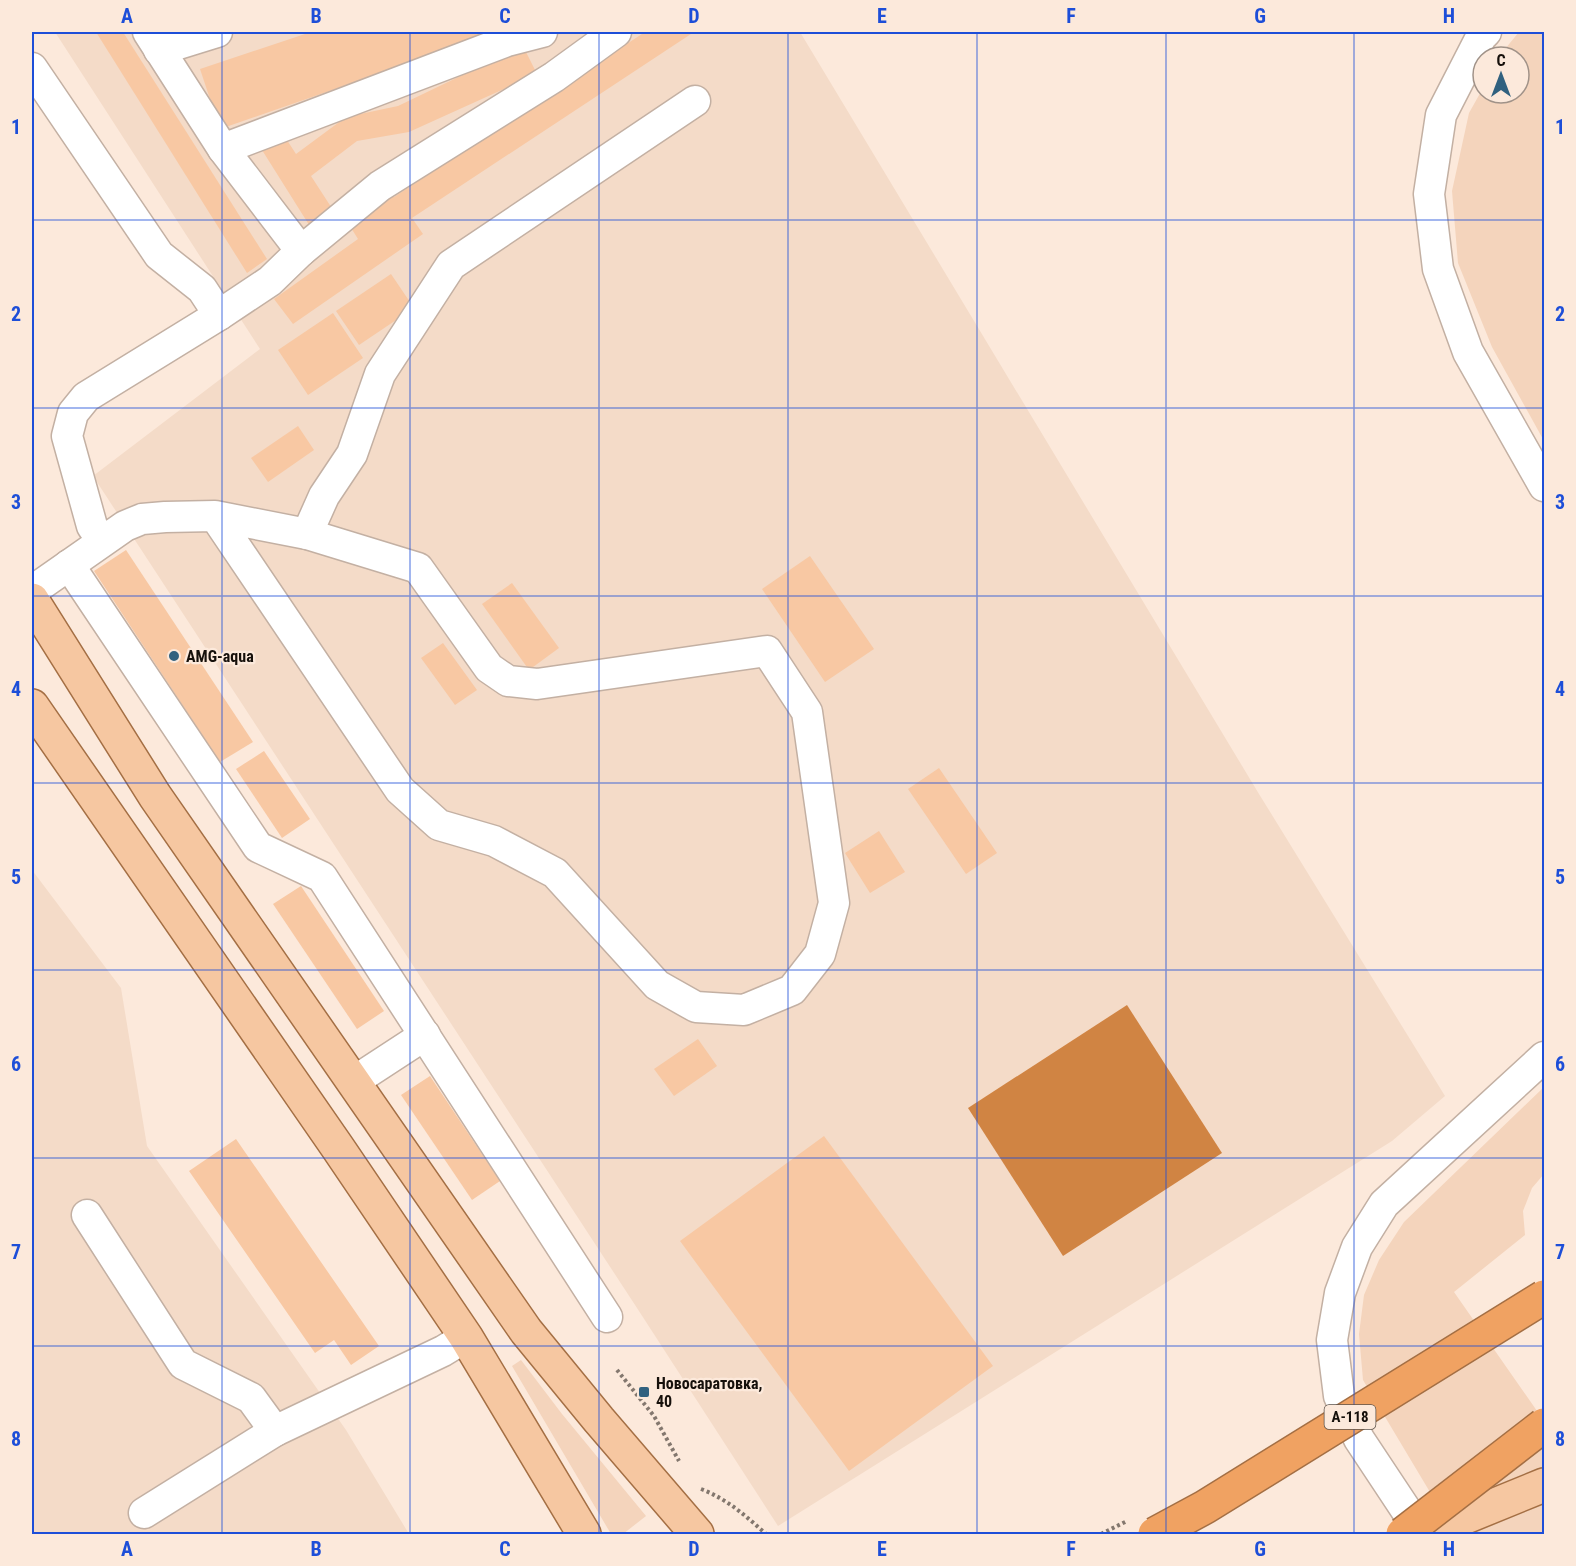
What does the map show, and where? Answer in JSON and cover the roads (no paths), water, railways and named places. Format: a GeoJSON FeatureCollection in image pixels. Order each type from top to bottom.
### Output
{"type":"FeatureCollection","features":[{"type":"Feature","properties":{"kind":"highway","name":"А-118"},"geometry":{"type":"LineString","coordinates":[[1155,1534],[1205,1507],[1545,1297]]}},
{"type":"Feature","properties":{"kind":"highway"},"geometry":{"type":"LineString","coordinates":[[1403,1534],[1545,1425]]}},
{"type":"Feature","properties":{"kind":"main road"},"geometry":{"type":"LineString","coordinates":[[32,600],[155,796],[526,1331],[599,1420],[698,1534]]}},
{"type":"Feature","properties":{"kind":"main road"},"geometry":{"type":"LineString","coordinates":[[32,706],[466,1337],[584,1534]]}},
{"type":"Feature","properties":{"kind":"main road"},"geometry":{"type":"LineString","coordinates":[[1423,1534],[1545,1485]]}},
{"type":"Feature","properties":{"kind":"lane"},"geometry":{"type":"LineString","coordinates":[[217,32],[153,41],[223,149],[300,251]]}},
{"type":"Feature","properties":{"kind":"lane"},"geometry":{"type":"LineString","coordinates":[[223,149],[507,41],[542,32]]}},
{"type":"Feature","properties":{"kind":"lane"},"geometry":{"type":"LineString","coordinates":[[102,541],[92,526],[67,436],[73,413],[86,397],[270,281],[300,251],[380,186],[554,78],[616,32]]}},
{"type":"Feature","properties":{"kind":"lane"},"geometry":{"type":"LineString","coordinates":[[1486,32],[1481,37],[1441,115],[1430,194],[1438,269],[1468,352],[1545,486]]}},
{"type":"Feature","properties":{"kind":"lane"},"geometry":{"type":"LineString","coordinates":[[32,68],[159,255],[202,289],[219,315]]}},
{"type":"Feature","properties":{"kind":"lane"},"geometry":{"type":"LineString","coordinates":[[307,534],[324,496],[352,454],[380,374],[451,265],[695,101]]}},
{"type":"Feature","properties":{"kind":"lane"},"geometry":{"type":"LineString","coordinates":[[32,591],[102,541],[125,526],[142,519],[215,516],[307,534],[418,568],[489,668],[508,681],[537,684],[767,651],[807,712],[834,903],[820,954],[792,990],[744,1010],[696,1007],[657,985],[555,873],[494,841],[439,825],[400,790],[215,516]]}},
{"type":"Feature","properties":{"kind":"lane"},"geometry":{"type":"LineString","coordinates":[[69,565],[258,847],[322,877],[608,1317]]}},
{"type":"Feature","properties":{"kind":"lane"},"geometry":{"type":"LineString","coordinates":[[353,1082],[425,1035]]}},
{"type":"Feature","properties":{"kind":"lane"},"geometry":{"type":"LineString","coordinates":[[1423,1534],[1359,1439],[1339,1396],[1332,1340],[1340,1293],[1357,1247],[1384,1204],[1545,1057]]}},
{"type":"Feature","properties":{"kind":"lane"},"geometry":{"type":"LineString","coordinates":[[87,1215],[183,1364],[251,1398],[275,1431]]}},
{"type":"Feature","properties":{"kind":"lane"},"geometry":{"type":"LineString","coordinates":[[144,1513],[275,1431],[443,1352],[466,1337]]}},
{"type":"Feature","properties":{"kind":"place","name":"AMG-aqua"},"geometry":{"type":"Point","coordinates":[174,656]}},
{"type":"Feature","properties":{"kind":"place","name":"Новосаратовка, 40"},"geometry":{"type":"Point","coordinates":[644,1392]}}]}
